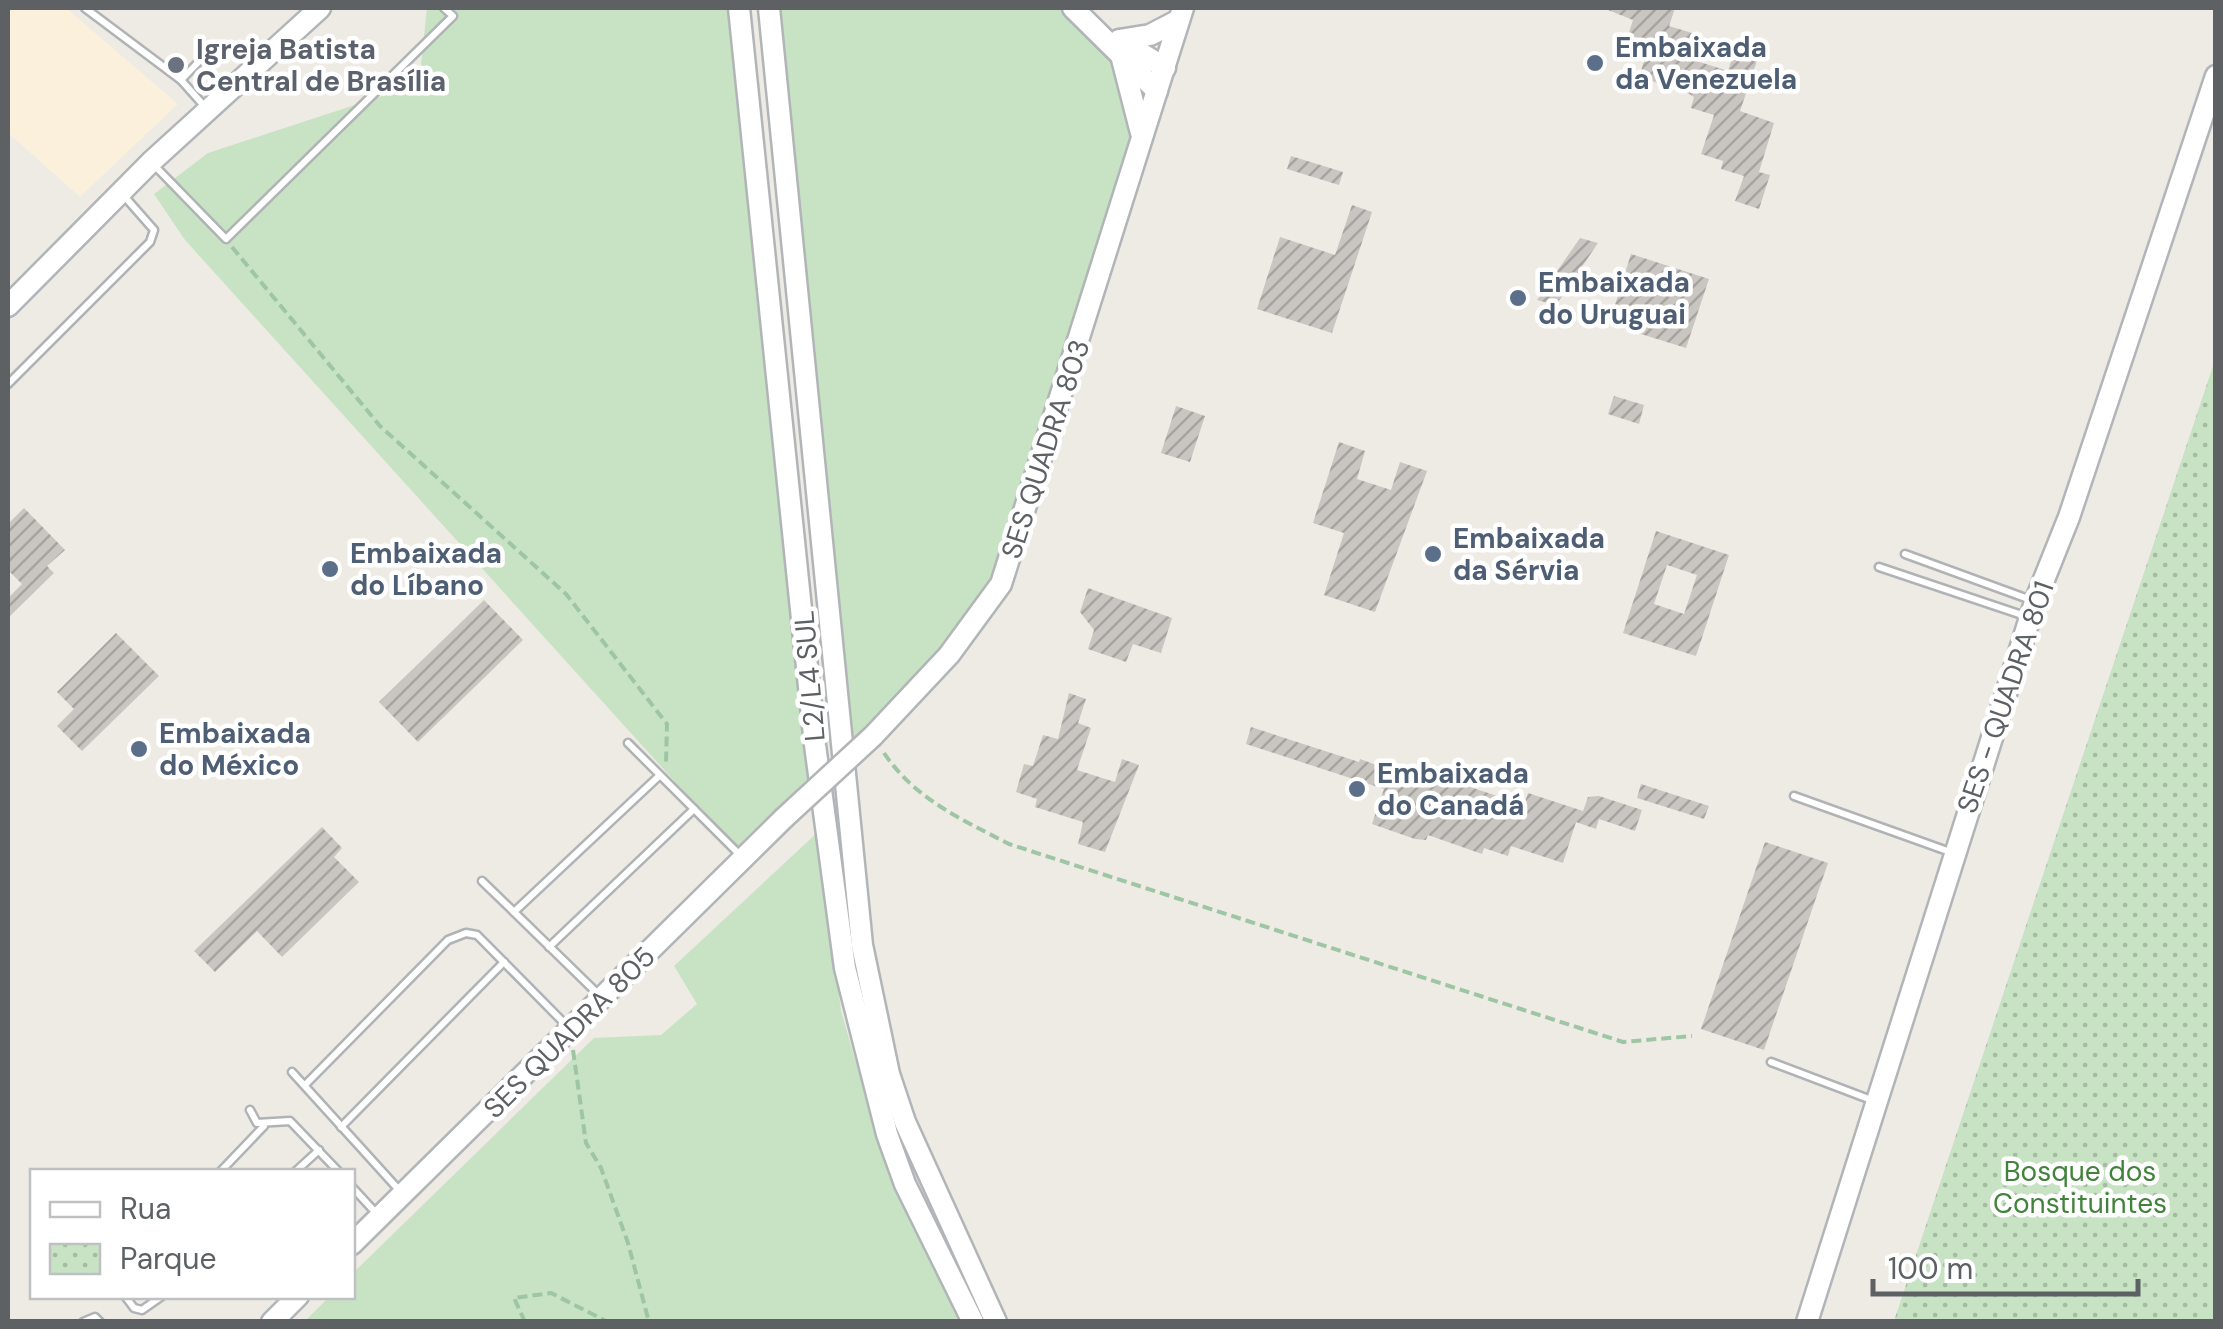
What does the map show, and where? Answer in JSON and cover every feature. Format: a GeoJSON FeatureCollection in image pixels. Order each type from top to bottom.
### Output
{"type":"FeatureCollection","features":[{"type":"Feature","properties":{"kind":"street"},"geometry":{"type":"LineString","coordinates":[[8,306],[151,162],[320,8]]}},
{"type":"Feature","properties":{"kind":"street","name":"L2/L4 SUL"},"geometry":{"type":"LineString","coordinates":[[740,8],[815,744],[846,968],[886,1134],[905,1184],[973,1322]]}},
{"type":"Feature","properties":{"kind":"street"},"geometry":{"type":"LineString","coordinates":[[1074,8],[1119,46],[1157,91]]}},
{"type":"Feature","properties":{"kind":"street","name":"L2/L4 SUL"},"geometry":{"type":"LineString","coordinates":[[770,10],[862,945],[889,1074],[905,1122],[996,1322]]}},
{"type":"Feature","properties":{"kind":"street"},"geometry":{"type":"LineString","coordinates":[[1119,46],[1150,35],[1181,14]]}},
{"type":"Feature","properties":{"kind":"street","name":"SES QUADRA 803"},"geometry":{"type":"LineString","coordinates":[[784,818],[874,736],[964,637],[1001,584],[1181,14]]}},
{"type":"Feature","properties":{"kind":"street"},"geometry":{"type":"LineString","coordinates":[[1119,46],[1164,68]]}},
{"type":"Feature","properties":{"kind":"street"},"geometry":{"type":"LineString","coordinates":[[1119,46],[1142,140]]}},
{"type":"Feature","properties":{"kind":"street","name":"SES - QUADRA 801"},"geometry":{"type":"LineString","coordinates":[[1807,1322],[2032,609],[2068,517],[2216,76]]}},
{"type":"Feature","properties":{"kind":"street"},"geometry":{"type":"LineString","coordinates":[[2196,141],[2216,120]]}},
{"type":"Feature","properties":{"kind":"street","name":"SES QUADRA 805"},"geometry":{"type":"LineString","coordinates":[[355,1241],[784,818]]}},
{"type":"Feature","properties":{"kind":"street"},"geometry":{"type":"LineString","coordinates":[[272,1322],[295,1299]]}},
{"type":"Feature","properties":{"kind":"lane"},"geometry":{"type":"LineString","coordinates":[[84,8],[181,80],[208,110]]}},
{"type":"Feature","properties":{"kind":"lane"},"geometry":{"type":"LineString","coordinates":[[151,162],[194,212],[226,239],[453,16],[444,8]]}},
{"type":"Feature","properties":{"kind":"lane"},"geometry":{"type":"LineString","coordinates":[[181,80],[214,46]]}},
{"type":"Feature","properties":{"kind":"lane"},"geometry":{"type":"LineString","coordinates":[[8,384],[150,242],[154,230],[122,194]]}},
{"type":"Feature","properties":{"kind":"lane"},"geometry":{"type":"LineString","coordinates":[[1905,554],[2032,609]]}},
{"type":"Feature","properties":{"kind":"lane"},"geometry":{"type":"LineString","coordinates":[[1880,567],[2032,609]]}},
{"type":"Feature","properties":{"kind":"lane"},"geometry":{"type":"LineString","coordinates":[[628,743],[743,858]]}},
{"type":"Feature","properties":{"kind":"lane"},"geometry":{"type":"LineString","coordinates":[[514,912],[660,776]]}},
{"type":"Feature","properties":{"kind":"lane"},"geometry":{"type":"LineString","coordinates":[[1794,796],[1953,853]]}},
{"type":"Feature","properties":{"kind":"lane"},"geometry":{"type":"LineString","coordinates":[[549,947],[694,809]]}},
{"type":"Feature","properties":{"kind":"lane"},"geometry":{"type":"LineString","coordinates":[[482,882],[604,999]]}},
{"type":"Feature","properties":{"kind":"lane"},"geometry":{"type":"LineString","coordinates":[[305,1085],[454,935],[477,935],[571,1031]]}},
{"type":"Feature","properties":{"kind":"lane"},"geometry":{"type":"LineString","coordinates":[[341,1127],[504,962]]}},
{"type":"Feature","properties":{"kind":"lane"},"geometry":{"type":"LineString","coordinates":[[1771,1062],[1875,1102]]}},
{"type":"Feature","properties":{"kind":"lane"},"geometry":{"type":"LineString","coordinates":[[292,1072],[403,1194]]}},
{"type":"Feature","properties":{"kind":"lane"},"geometry":{"type":"LineString","coordinates":[[250,1110],[258,1123],[265,1125],[290,1121],[335,1169]]}},
{"type":"Feature","properties":{"kind":"lane"},"geometry":{"type":"LineString","coordinates":[[223,1169],[265,1125]]}},
{"type":"Feature","properties":{"kind":"lane"},"geometry":{"type":"LineString","coordinates":[[299,1169],[319,1150]]}},
{"type":"Feature","properties":{"kind":"lane"},"geometry":{"type":"LineString","coordinates":[[355,1190],[380,1217]]}},
{"type":"Feature","properties":{"kind":"lane"},"geometry":{"type":"LineString","coordinates":[[127,1299],[134,1308],[142,1310],[158,1299]]}},
{"type":"Feature","properties":{"kind":"lane"},"geometry":{"type":"LineString","coordinates":[[83,1322],[94,1316],[100,1322]]}},
{"type":"Feature","properties":{"kind":"path"},"geometry":{"type":"LineString","coordinates":[[226,239],[380,426],[566,594],[666,724],[666,770],[660,776]]}},
{"type":"Feature","properties":{"kind":"path"},"geometry":{"type":"LineString","coordinates":[[874,736],[900,776],[936,806],[1008,844],[1623,1042],[1692,1036]]}},
{"type":"Feature","properties":{"kind":"path"},"geometry":{"type":"LineString","coordinates":[[571,1031],[586,1143],[601,1168],[628,1243],[649,1322]]}},
{"type":"Feature","properties":{"kind":"path"},"geometry":{"type":"LineString","coordinates":[[524,1322],[514,1298],[551,1293],[608,1322]]}},
{"type":"Feature","properties":{"kind":"shaded area"},"geometry":{"type":"Polygon","coordinates":[[[8,8],[66,8],[178,104],[80,197],[8,133],[8,8]]]}},
{"type":"Feature","properties":{"kind":"green space"},"geometry":{"type":"Polygon","coordinates":[[[427,8],[739,8],[819,778],[743,857],[185,240],[154,194],[208,153],[419,84],[427,8]]]}},
{"type":"Feature","properties":{"kind":"green space"},"geometry":{"type":"Polygon","coordinates":[[[771,8],[1069,8],[1120,52],[1142,140],[1001,584],[874,736],[845,744],[771,8]]]}},
{"type":"Feature","properties":{"kind":"green space","name":"Bosque dos Constituintes"},"geometry":{"type":"Polygon","coordinates":[[[2215,360],[2215,1321],[1894,1321],[2215,360]]]}},
{"type":"Feature","properties":{"kind":"green space"},"geometry":{"type":"Polygon","coordinates":[[[819,831],[841,1011],[886,1166],[961,1321],[304,1322],[327,1299],[355,1299],[355,1271],[594,1038],[661,1035],[697,1004],[674,966],[819,831]]]}},
{"type":"Feature","properties":{"kind":"building"},"geometry":{"type":"Polygon","coordinates":[[[1603,8],[1675,8],[1669,26],[1692,33],[1684,57],[1728,71],[1738,39],[1762,46],[1740,111],[1774,123],[1759,172],[1770,175],[1759,209],[1735,201],[1744,176],[1721,169],[1723,161],[1701,154],[1714,115],[1691,108],[1694,97],[1684,91],[1639,77],[1647,52],[1625,45],[1633,20],[1603,8]]]}},
{"type":"Feature","properties":{"kind":"building"},"geometry":{"type":"Polygon","coordinates":[[[1291,156],[1343,172],[1339,185],[1287,169],[1291,156]]]}},
{"type":"Feature","properties":{"kind":"building"},"geometry":{"type":"Polygon","coordinates":[[[1352,205],[1372,212],[1332,333],[1257,309],[1280,237],[1335,255],[1352,205]]]}},
{"type":"Feature","properties":{"kind":"building"},"geometry":{"type":"Polygon","coordinates":[[[1580,238],[1598,243],[1556,305],[1537,300],[1580,238]]]}},
{"type":"Feature","properties":{"kind":"building"},"geometry":{"type":"Polygon","coordinates":[[[1631,254],[1709,279],[1686,348],[1609,324],[1631,254]]]}},
{"type":"Feature","properties":{"kind":"building"},"geometry":{"type":"Polygon","coordinates":[[[1614,396],[1644,405],[1639,424],[1608,414],[1614,396]]]}},
{"type":"Feature","properties":{"kind":"building"},"geometry":{"type":"Polygon","coordinates":[[[1176,406],[1205,416],[1190,462],[1161,453],[1176,406]]]}},
{"type":"Feature","properties":{"kind":"building"},"geometry":{"type":"Polygon","coordinates":[[[1339,442],[1365,451],[1357,479],[1391,490],[1400,462],[1427,471],[1375,612],[1324,595],[1344,533],[1313,523],[1339,442]]]}},
{"type":"Feature","properties":{"kind":"building"},"geometry":{"type":"Polygon","coordinates":[[[24,508],[65,550],[47,566],[54,573],[8,618],[8,598],[22,584],[8,570],[8,524],[24,508]]]}},
{"type":"Feature","properties":{"kind":"building"},"geometry":{"type":"Polygon","coordinates":[[[1656,531],[1729,555],[1696,656],[1623,633],[1656,531]],[[1667,565],[1654,604],[1684,614],[1697,575],[1667,565]]]}},
{"type":"Feature","properties":{"kind":"building"},"geometry":{"type":"Polygon","coordinates":[[[1088,588],[1172,618],[1161,653],[1133,644],[1126,662],[1088,649],[1094,630],[1080,612],[1088,588]]]}},
{"type":"Feature","properties":{"kind":"building"},"geometry":{"type":"Polygon","coordinates":[[[484,600],[523,640],[418,742],[379,702],[484,600]]]}},
{"type":"Feature","properties":{"kind":"building"},"geometry":{"type":"Polygon","coordinates":[[[116,633],[159,676],[82,751],[57,726],[74,709],[57,692],[116,633]]]}},
{"type":"Feature","properties":{"kind":"building"},"geometry":{"type":"Polygon","coordinates":[[[1069,693],[1086,699],[1078,723],[1091,728],[1077,770],[1115,782],[1122,759],[1139,765],[1105,852],[1078,844],[1083,822],[1035,807],[1037,799],[1016,792],[1024,764],[1033,766],[1043,735],[1058,739],[1069,693]]]}},
{"type":"Feature","properties":{"kind":"building"},"geometry":{"type":"Polygon","coordinates":[[[1251,727],[1425,783],[1426,780],[1444,786],[1446,779],[1524,805],[1528,793],[1583,811],[1588,797],[1599,796],[1642,810],[1635,831],[1599,819],[1596,829],[1576,822],[1563,863],[1511,846],[1508,856],[1484,848],[1482,854],[1428,835],[1426,840],[1415,839],[1372,824],[1384,789],[1246,744],[1251,727]]]}},
{"type":"Feature","properties":{"kind":"building"},"geometry":{"type":"Polygon","coordinates":[[[1641,784],[1709,806],[1704,819],[1637,798],[1641,784]]]}},
{"type":"Feature","properties":{"kind":"building"},"geometry":{"type":"Polygon","coordinates":[[[322,827],[342,848],[334,857],[359,882],[282,957],[257,931],[215,972],[194,951],[322,827]]]}},
{"type":"Feature","properties":{"kind":"building"},"geometry":{"type":"Polygon","coordinates":[[[1765,842],[1828,863],[1764,1050],[1701,1029],[1765,842]]]}},
{"type":"Feature","properties":{"kind":"place","name":"Embaixada da Venezuela"},"geometry":{"type":"Point","coordinates":[1595,63]}},
{"type":"Feature","properties":{"kind":"place","name":"Igreja Batista Central de Brasília"},"geometry":{"type":"Point","coordinates":[176,65]}},
{"type":"Feature","properties":{"kind":"place","name":"Embaixada do Uruguai"},"geometry":{"type":"Point","coordinates":[1518,298]}},
{"type":"Feature","properties":{"kind":"place","name":"Embaixada da Sérvia"},"geometry":{"type":"Point","coordinates":[1433,554]}},
{"type":"Feature","properties":{"kind":"place","name":"Embaixada do Líbano"},"geometry":{"type":"Point","coordinates":[330,569]}},
{"type":"Feature","properties":{"kind":"place","name":"Embaixada do México"},"geometry":{"type":"Point","coordinates":[139,749]}},
{"type":"Feature","properties":{"kind":"place","name":"Embaixada do Canadá"},"geometry":{"type":"Point","coordinates":[1357,789]}}]}
